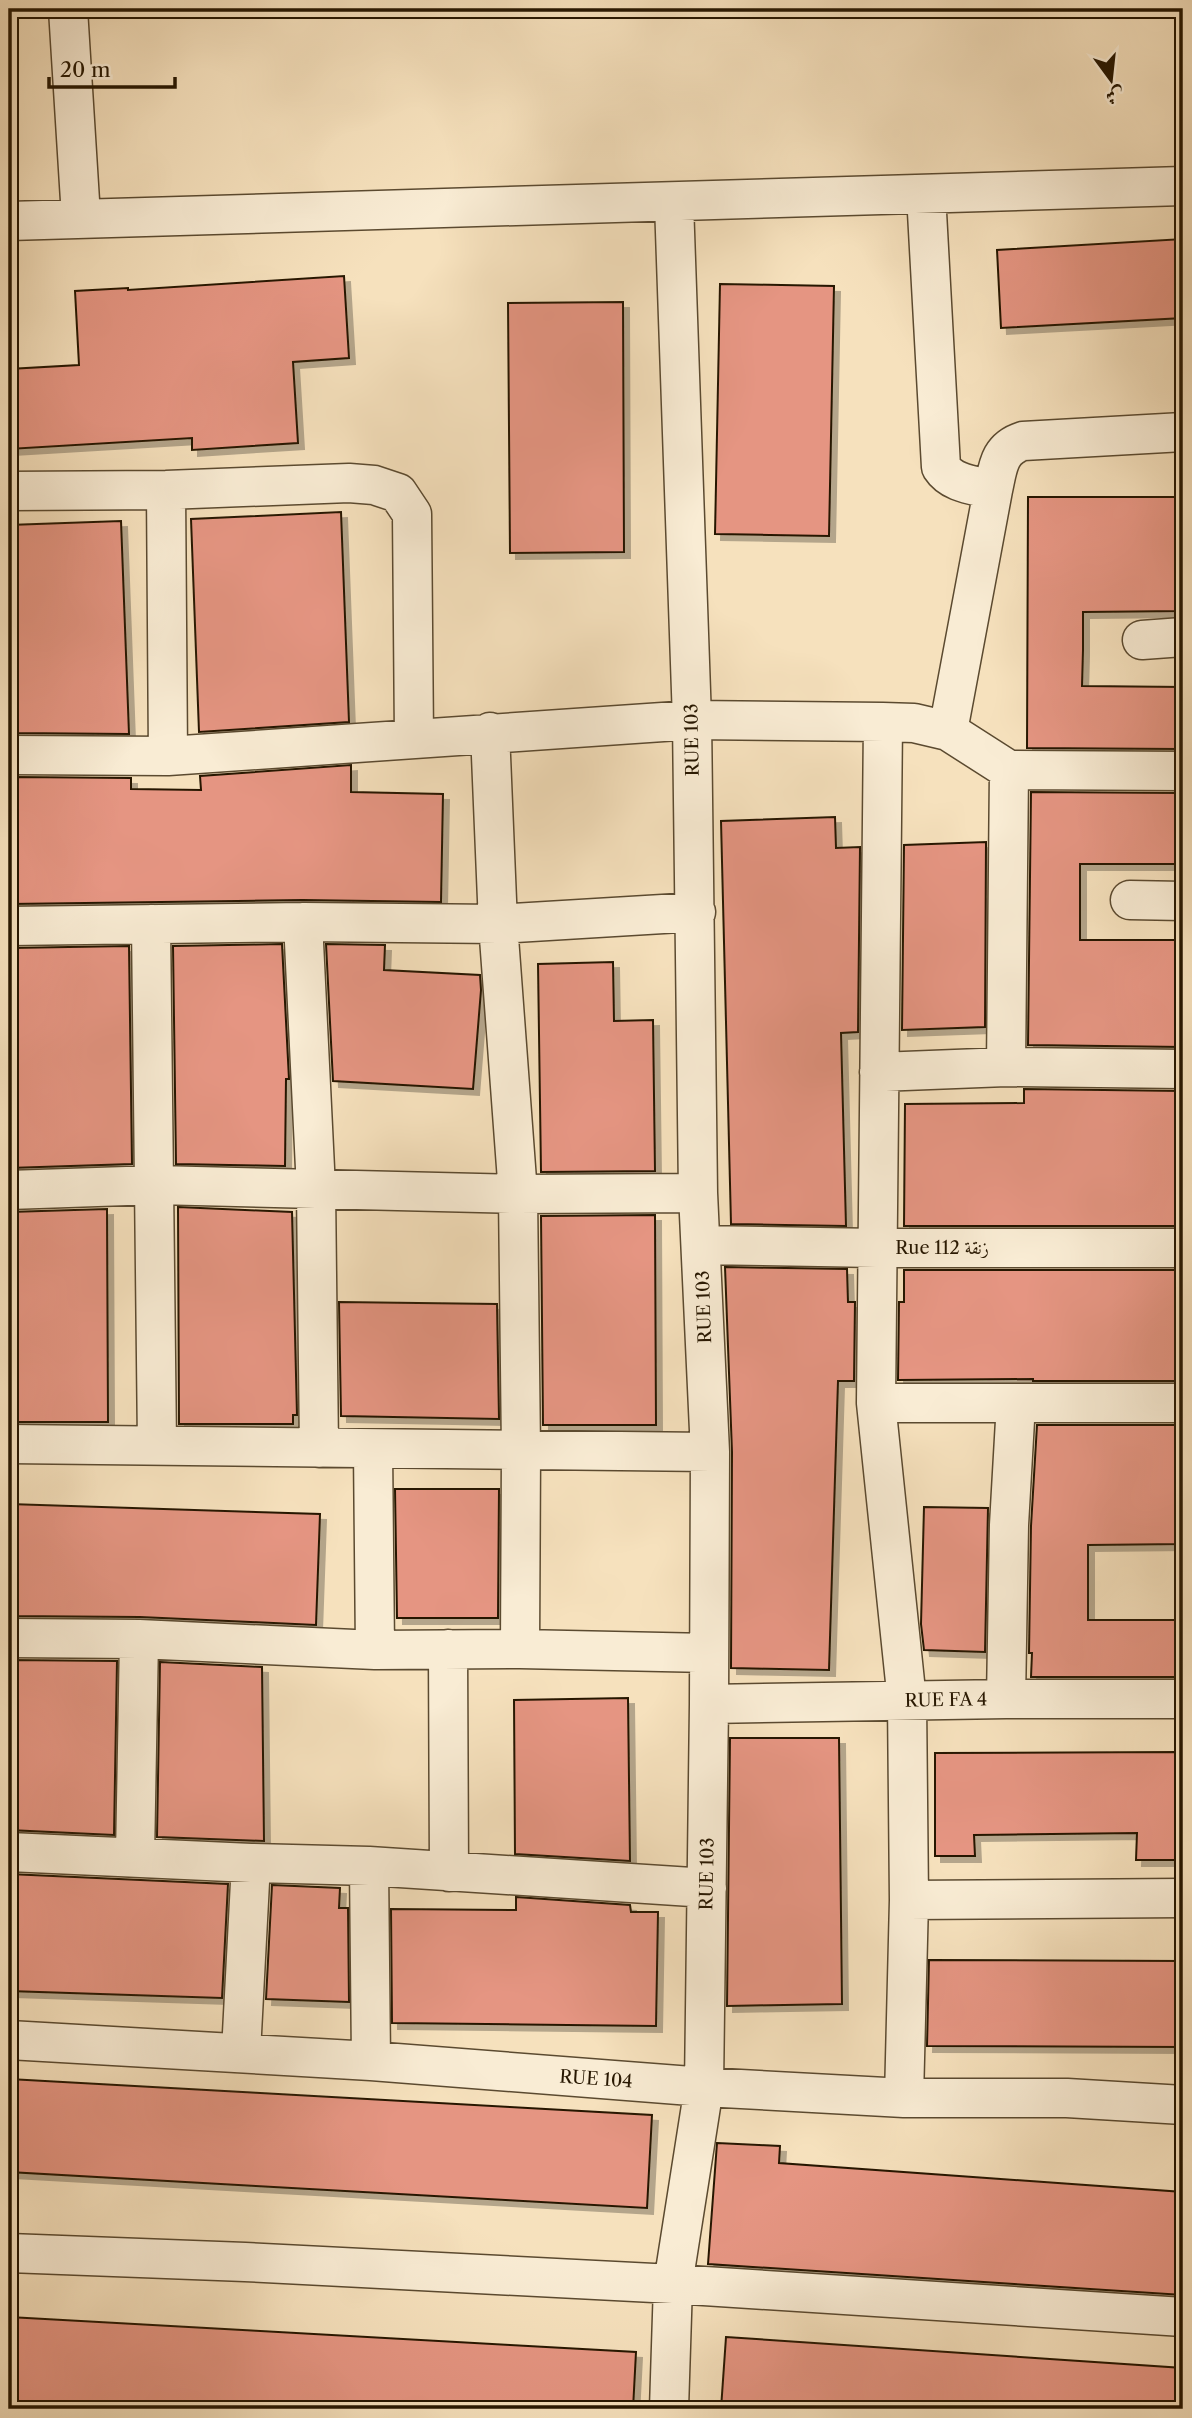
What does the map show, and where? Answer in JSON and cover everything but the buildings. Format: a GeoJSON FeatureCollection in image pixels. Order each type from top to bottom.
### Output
{"type":"FeatureCollection","features":[{"type":"Feature","properties":{"kind":"street"},"geometry":{"type":"LineString","coordinates":[[68,9],[81,217]]}},
{"type":"Feature","properties":{"kind":"street"},"geometry":{"type":"LineString","coordinates":[[9,221],[1183,186]]}},
{"type":"Feature","properties":{"kind":"street"},"geometry":{"type":"LineString","coordinates":[[926,194],[941,467],[946,475],[953,479],[993,490]]}},
{"type":"Feature","properties":{"kind":"street","name":"RUE 103"},"geometry":{"type":"LineString","coordinates":[[669,2409],[673,2284],[704,2087],[710,1452],[698,1194],[692,720],[674,203]]}},
{"type":"Feature","properties":{"kind":"street"},"geometry":{"type":"LineString","coordinates":[[948,731],[993,490],[1002,456],[1011,444],[1023,441],[1183,432]]}},
{"type":"Feature","properties":{"kind":"street"},"geometry":{"type":"LineString","coordinates":[[9,491],[166,490],[349,483],[374,485],[398,493],[412,514],[414,739]]}},
{"type":"Feature","properties":{"kind":"street"},"geometry":{"type":"LineString","coordinates":[[166,490],[168,756]]}},
{"type":"Feature","properties":{"kind":"street"},"geometry":{"type":"LineString","coordinates":[[1142,639],[1183,637]]}},
{"type":"Feature","properties":{"kind":"street"},"geometry":{"type":"LineString","coordinates":[[9,755],[168,756],[692,720],[883,722],[914,723],[948,731],[1009,770],[1183,771]]}},
{"type":"Feature","properties":{"kind":"street"},"geometry":{"type":"LineString","coordinates":[[883,722],[876,1404],[907,1701],[909,1900],[904,2098]]}},
{"type":"Feature","properties":{"kind":"street"},"geometry":{"type":"LineString","coordinates":[[490,732],[498,924],[518,1194],[520,1649]]}},
{"type":"Feature","properties":{"kind":"street"},"geometry":{"type":"LineString","coordinates":[[1006,1068],[1009,770]]}},
{"type":"Feature","properties":{"kind":"street"},"geometry":{"type":"LineString","coordinates":[[1130,900],[1183,901]]}},
{"type":"Feature","properties":{"kind":"street"},"geometry":{"type":"LineString","coordinates":[[9,926],[303,922],[498,924],[696,912]]}},
{"type":"Feature","properties":{"kind":"street"},"geometry":{"type":"LineString","coordinates":[[303,922],[316,1189],[319,1448]]}},
{"type":"Feature","properties":{"kind":"street"},"geometry":{"type":"LineString","coordinates":[[151,924],[157,1444]]}},
{"type":"Feature","properties":{"kind":"street"},"geometry":{"type":"LineString","coordinates":[[879,1072],[1006,1068],[1183,1069]]}},
{"type":"Feature","properties":{"kind":"street"},"geometry":{"type":"LineString","coordinates":[[9,1190],[156,1185],[518,1194],[698,1194]]}},
{"type":"Feature","properties":{"kind":"street","name":"Rue 112 زنقة"},"geometry":{"type":"LineString","coordinates":[[701,1245],[1183,1248]]}},
{"type":"Feature","properties":{"kind":"street"},"geometry":{"type":"LineString","coordinates":[[1006,1699],[1009,1525],[1016,1403]]}},
{"type":"Feature","properties":{"kind":"street"},"geometry":{"type":"LineString","coordinates":[[876,1404],[1183,1403]]}},
{"type":"Feature","properties":{"kind":"street"},"geometry":{"type":"LineString","coordinates":[[9,1444],[710,1452]]}},
{"type":"Feature","properties":{"kind":"street"},"geometry":{"type":"LineString","coordinates":[[373,1449],[375,1650]]}},
{"type":"Feature","properties":{"kind":"street"},"geometry":{"type":"LineString","coordinates":[[9,1638],[138,1639],[375,1650],[520,1649],[709,1653]]}},
{"type":"Feature","properties":{"kind":"street"},"geometry":{"type":"LineString","coordinates":[[135,1857],[138,1639]]}},
{"type":"Feature","properties":{"kind":"street"},"geometry":{"type":"LineString","coordinates":[[448,1649],[449,1872]]}},
{"type":"Feature","properties":{"kind":"street","name":"RUE FA 4"},"geometry":{"type":"LineString","coordinates":[[709,1704],[1183,1699]]}},
{"type":"Feature","properties":{"kind":"street"},"geometry":{"type":"LineString","coordinates":[[9,1852],[369,1866],[707,1888]]}},
{"type":"Feature","properties":{"kind":"street"},"geometry":{"type":"LineString","coordinates":[[241,2052],[251,1863]]}},
{"type":"Feature","properties":{"kind":"street"},"geometry":{"type":"LineString","coordinates":[[369,1866],[371,2061]]}},
{"type":"Feature","properties":{"kind":"street"},"geometry":{"type":"LineString","coordinates":[[909,1900],[1183,1898]]}},
{"type":"Feature","properties":{"kind":"street","name":"RUE 104"},"geometry":{"type":"LineString","coordinates":[[9,2040],[241,2052],[704,2087],[904,2098],[1067,2098],[1183,2105]]}},
{"type":"Feature","properties":{"kind":"street"},"geometry":{"type":"LineString","coordinates":[[9,2253],[673,2284],[1183,2318]]}}]}
